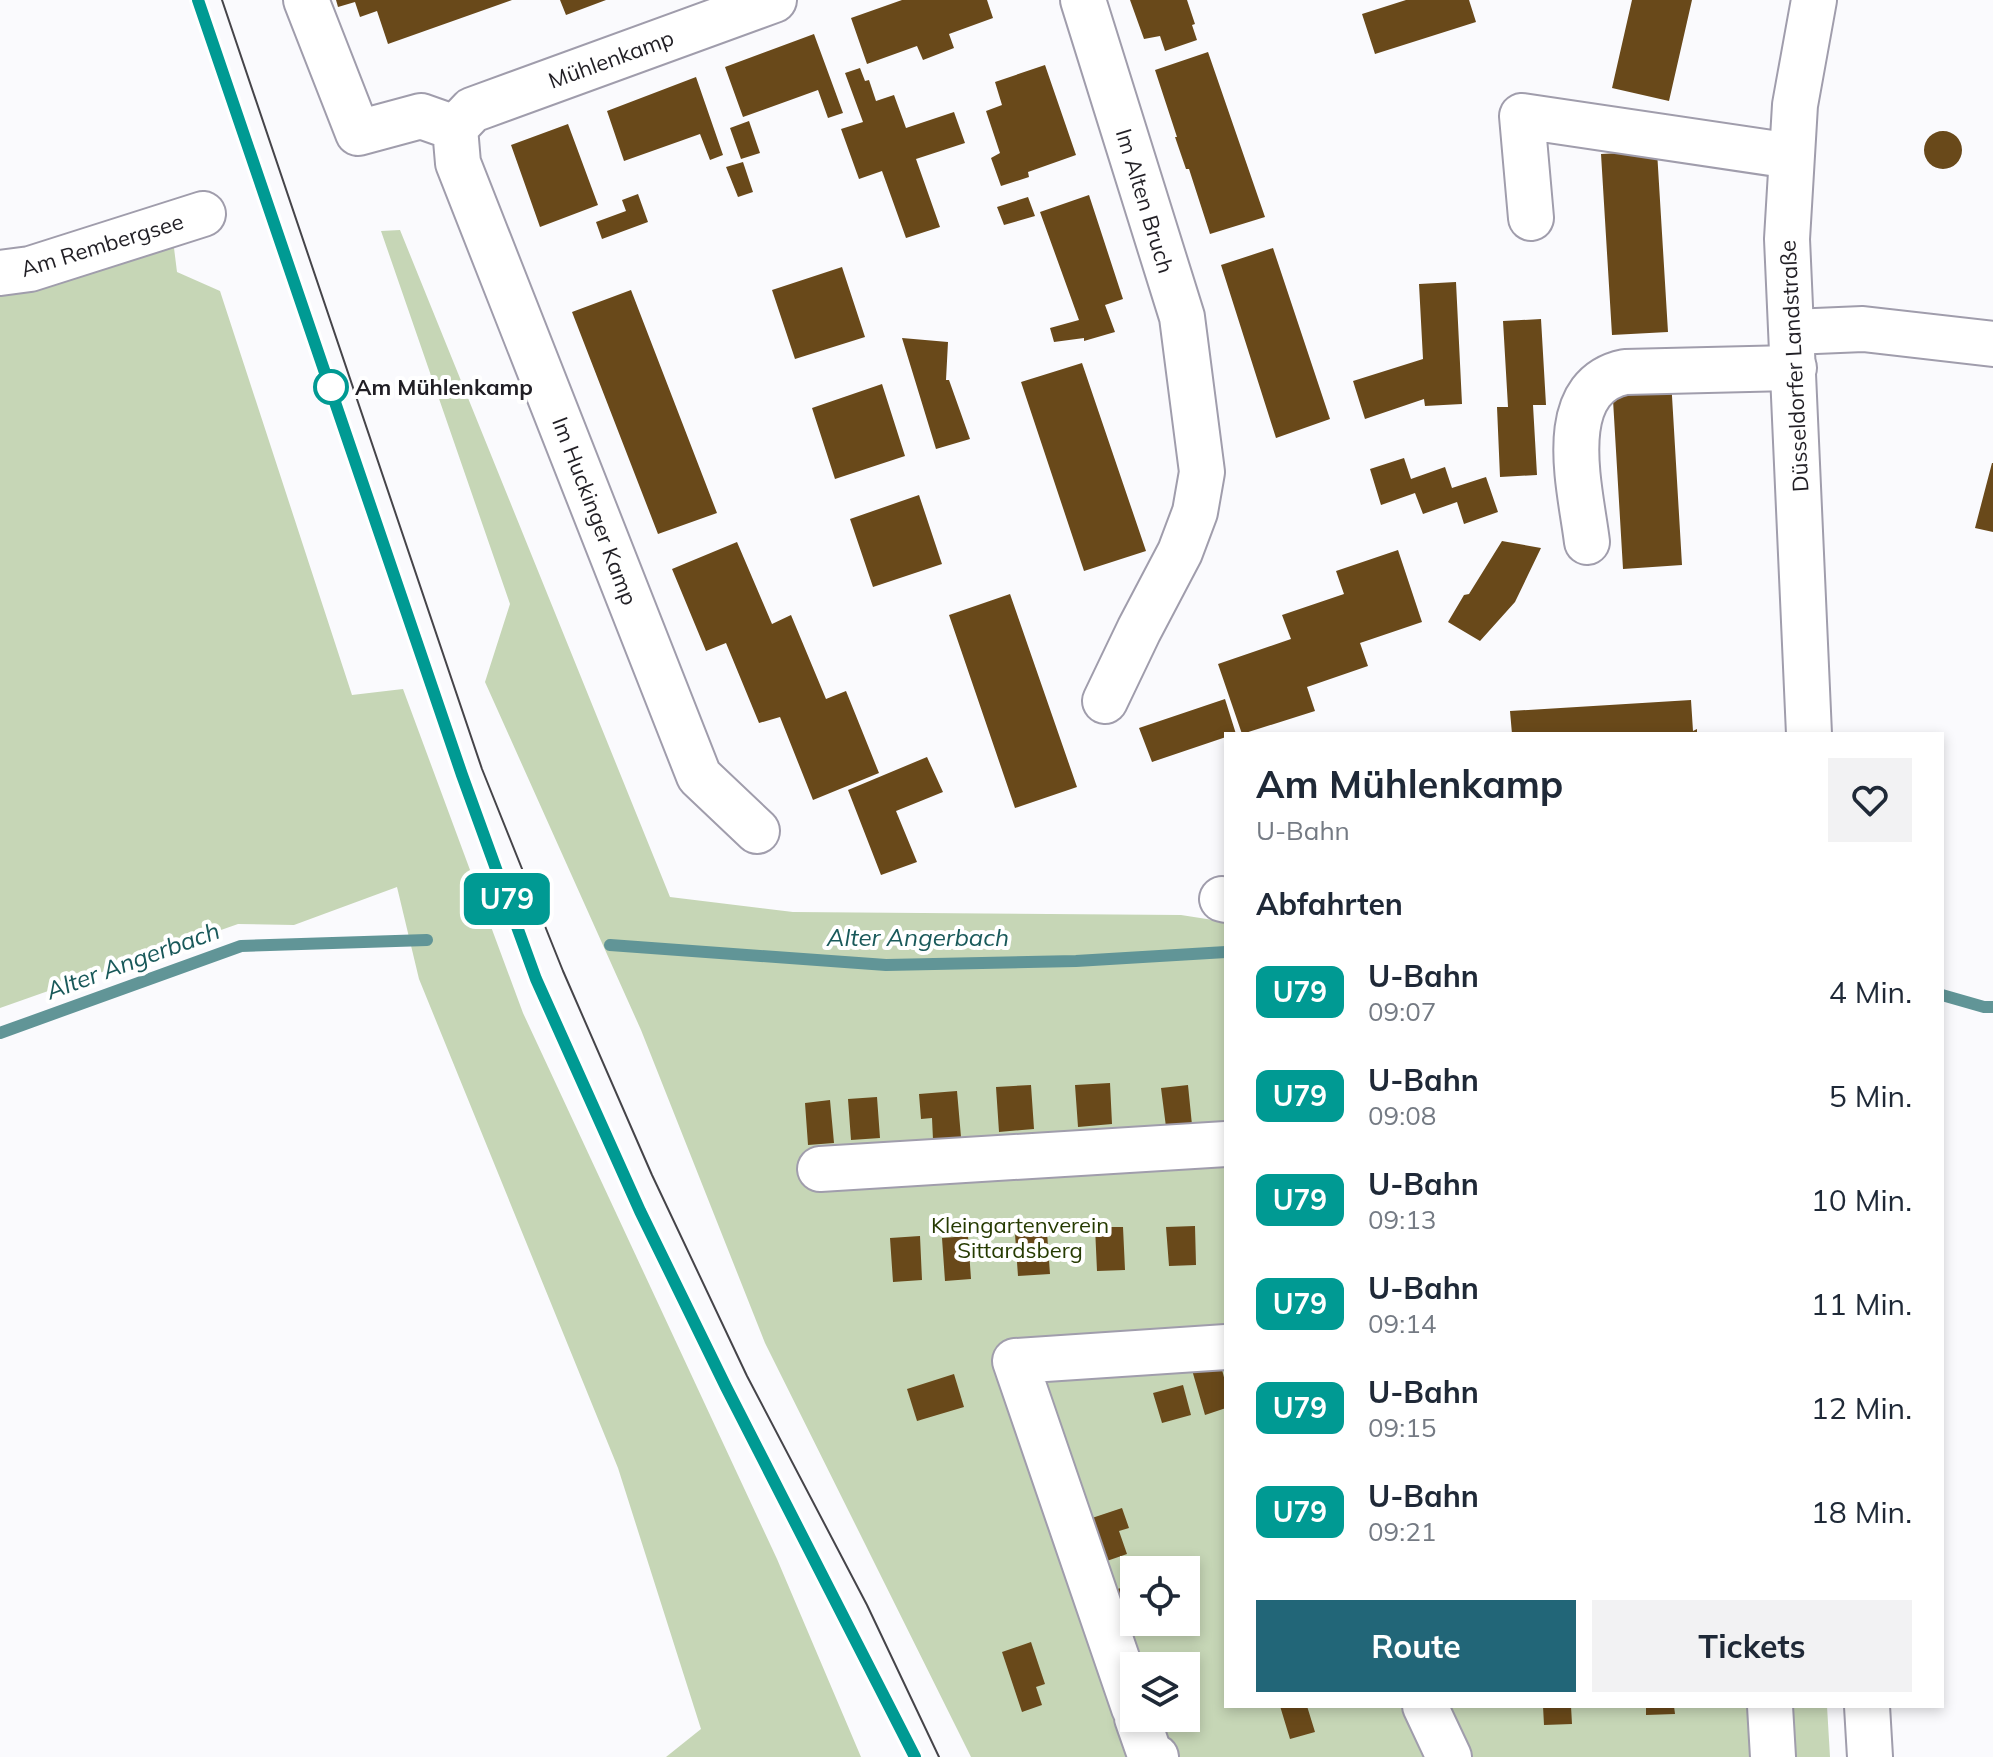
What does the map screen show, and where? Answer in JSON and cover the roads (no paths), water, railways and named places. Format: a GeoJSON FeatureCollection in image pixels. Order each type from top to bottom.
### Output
{"type":"FeatureCollection","features":[{"type":"Feature","properties":{"kind":"street"},"geometry":{"type":"LineString","coordinates":[[306,0],[358,133],[421,116],[455,128]]}},
{"type":"Feature","properties":{"kind":"street","name":"Mühlenkamp"},"geometry":{"type":"LineString","coordinates":[[455,128],[472,110],[774,0]]}},
{"type":"Feature","properties":{"kind":"street","name":"Im Alten Bruch"},"geometry":{"type":"LineString","coordinates":[[1083,0],[1182,317],[1202,472],[1195,512],[1180,552],[1105,701]]}},
{"type":"Feature","properties":{"kind":"street","name":"Düsseldorfer Landstraße"},"geometry":{"type":"LineString","coordinates":[[1809,732],[1787,239],[1795,105],[1814,0]]}},
{"type":"Feature","properties":{"kind":"street"},"geometry":{"type":"LineString","coordinates":[[1531,218],[1522,116],[1791,156]]}},
{"type":"Feature","properties":{"kind":"street","name":"Im Huckinger Kamp"},"geometry":{"type":"LineString","coordinates":[[455,128],[458,163],[699,776],[757,831]]}},
{"type":"Feature","properties":{"kind":"street","name":"Am Rembergsee"},"geometry":{"type":"LineString","coordinates":[[0,273],[30,269],[203,214]]}},
{"type":"Feature","properties":{"kind":"street"},"geometry":{"type":"LineString","coordinates":[[1587,542],[1574,440],[1581,409],[1594,389],[1610,375],[1793,350],[1863,329],[1993,344]]}},
{"type":"Feature","properties":{"kind":"street"},"geometry":{"type":"LineString","coordinates":[[820,1169],[1224,1144]]}},
{"type":"Feature","properties":{"kind":"street"},"geometry":{"type":"LineString","coordinates":[[1120,1667],[1015,1361],[1224,1347]]}},
{"type":"Feature","properties":{"kind":"street"},"geometry":{"type":"LineString","coordinates":[[1426,1708],[1449,1757]]}},
{"type":"Feature","properties":{"kind":"street"},"geometry":{"type":"LineString","coordinates":[[1770,1708],[1773,1757]]}},
{"type":"Feature","properties":{"kind":"street"},"geometry":{"type":"LineString","coordinates":[[1867,1708],[1870,1757]]}},
{"type":"Feature","properties":{"kind":"street"},"geometry":{"type":"LineString","coordinates":[[1142,1732],[1150,1755],[1156,1757]]}},
{"type":"Feature","properties":{"kind":"waterway","name":"Alter Angerbach"},"geometry":{"type":"LineString","coordinates":[[0,1033],[241,946],[427,940]]}},
{"type":"Feature","properties":{"kind":"waterway","name":"Alter Angerbach"},"geometry":{"type":"LineString","coordinates":[[610,945],[886,965],[1076,961],[1224,952]]}},
{"type":"Feature","properties":{"kind":"waterway","name":"Alter Angerbach"},"geometry":{"type":"LineString","coordinates":[[1944,996],[1993,1007]]}},
{"type":"Feature","properties":{"kind":"tram line"},"geometry":{"type":"LineString","coordinates":[[198,0],[462,775],[536,979],[628,1185],[726,1387],[915,1757]]}},
{"type":"Feature","properties":{"kind":"tram line"},"geometry":{"type":"LineString","coordinates":[[222,0],[482,769],[563,971],[652,1175],[747,1376],[867,1605],[939,1757]]}},
{"type":"Feature","properties":{"kind":"metro line","name":"U79"},"geometry":{"type":"LineString","coordinates":[[198,0],[462,775],[536,979],[640,1211],[915,1757]]}},
{"type":"Feature","properties":{"kind":"place","name":"Am Mühlenkamp"},"geometry":{"type":"Point","coordinates":[331,387]}},
{"type":"Feature","properties":{"kind":"park label","name":"Kleingartenverein Sittardsberg"},"geometry":{"type":"Point","coordinates":[1020,1238]}}]}
